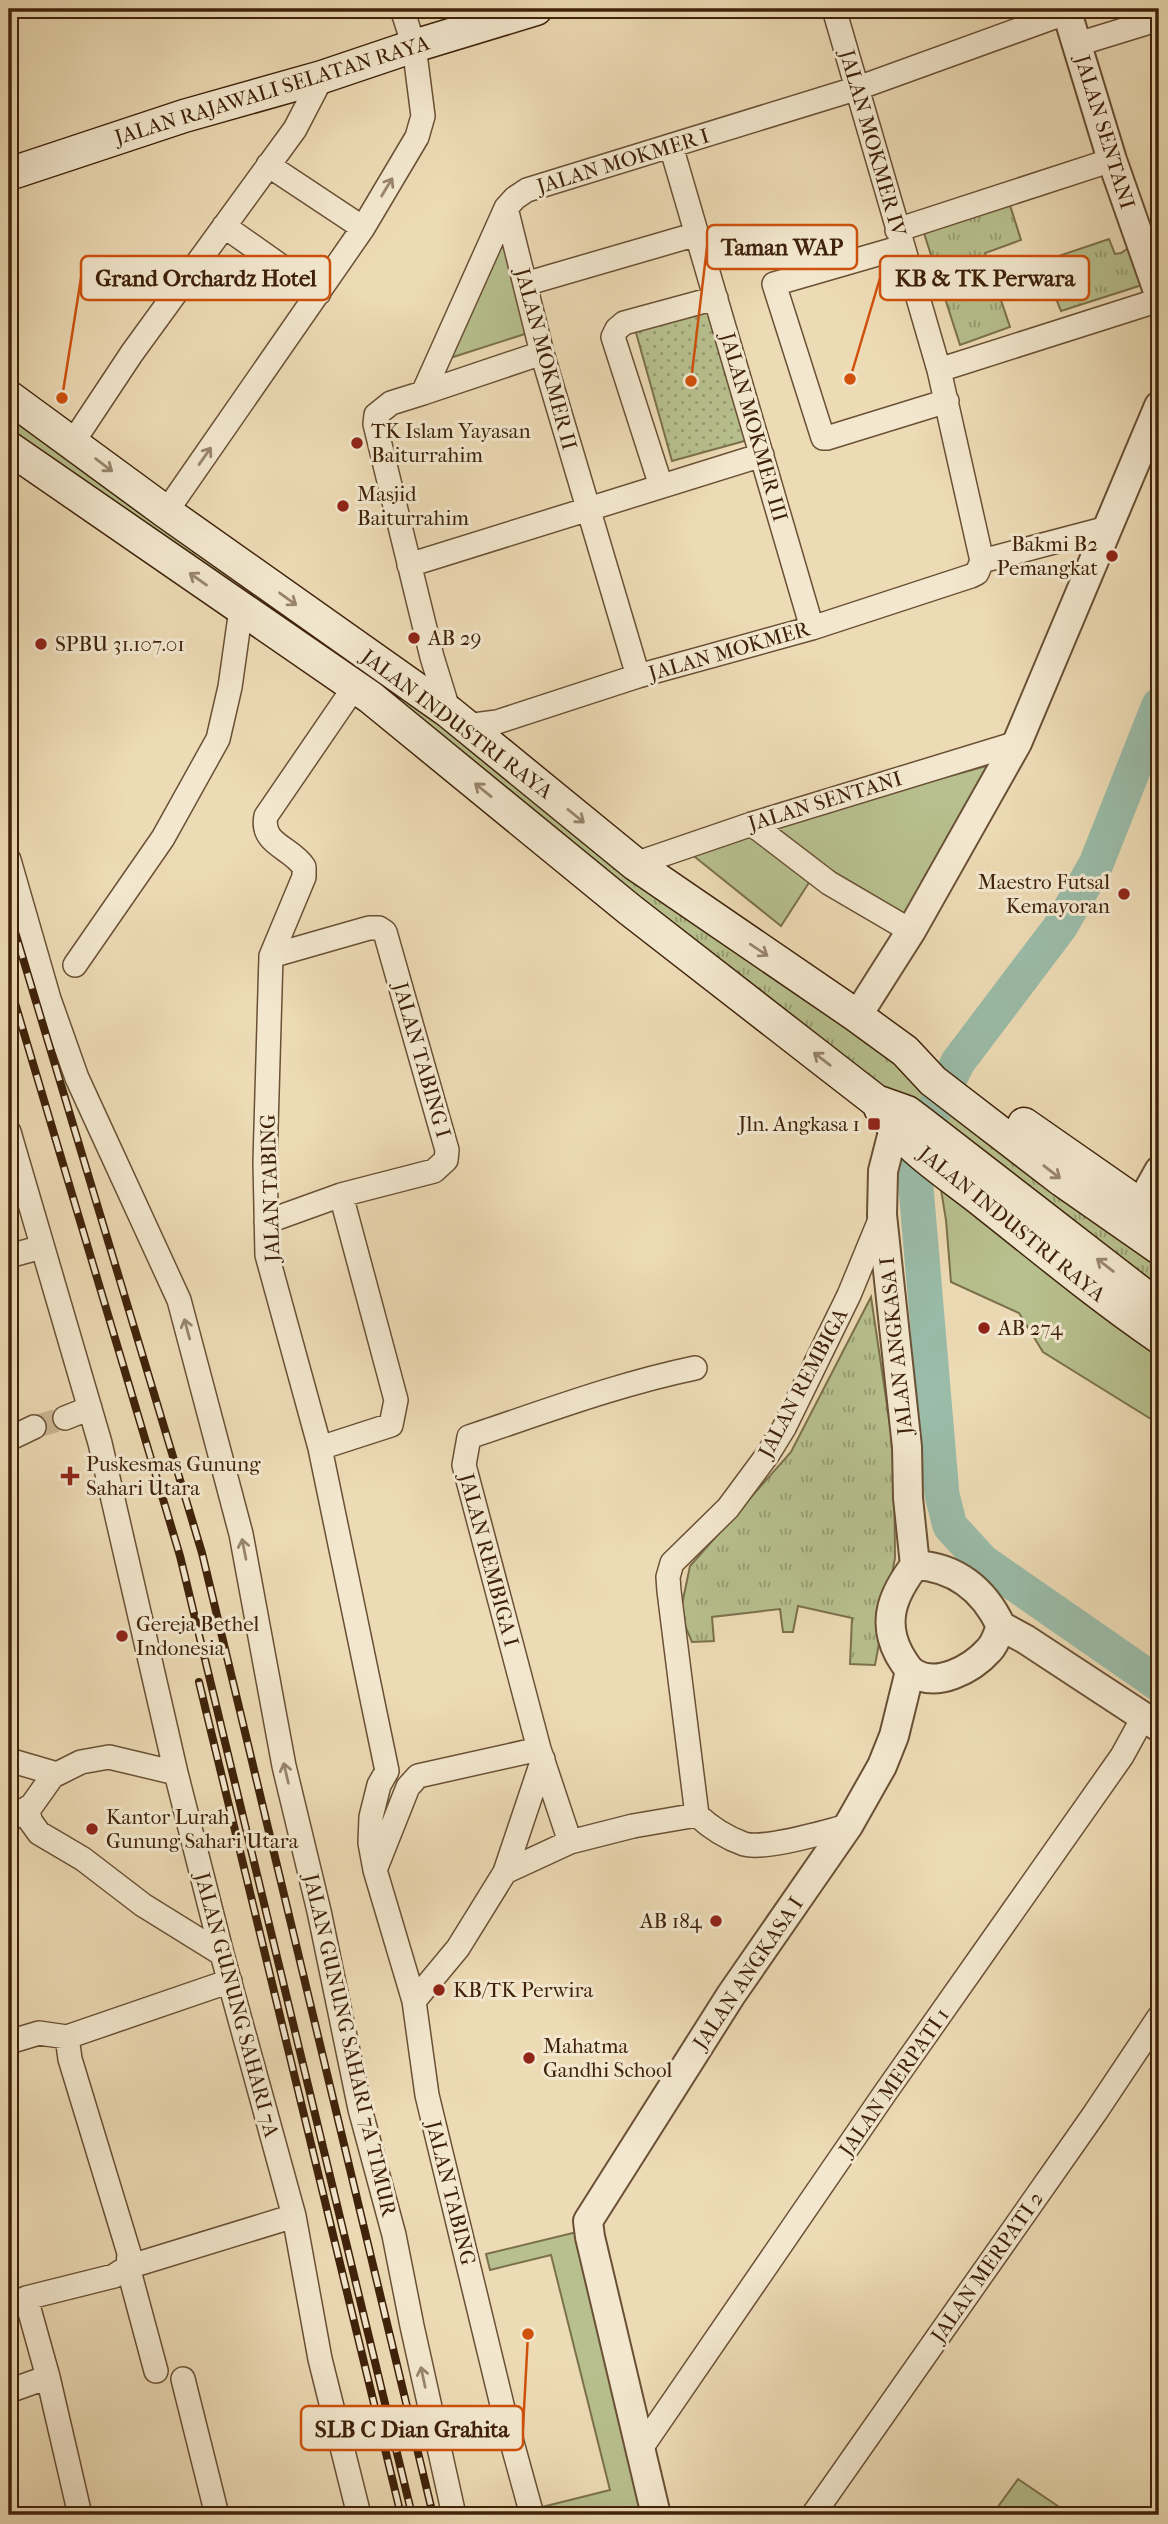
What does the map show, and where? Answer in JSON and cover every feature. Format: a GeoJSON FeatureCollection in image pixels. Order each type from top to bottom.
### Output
{"type":"FeatureCollection","features":[{"type":"Feature","properties":{"kind":"main road","name":"JALAN RAJAWALI SELATAN RAYA"},"geometry":{"type":"LineString","coordinates":[[9,174],[184,116],[322,77],[536,9]]}},
{"type":"Feature","properties":{"kind":"main road","name":"JALAN INDUSTRI RAYA"},"geometry":{"type":"LineString","coordinates":[[9,397],[458,719],[635,864],[857,1016],[905,1052],[931,1058],[940,1073],[967,1093],[1063,1181],[1159,1248]]}},
{"type":"Feature","properties":{"kind":"main road","name":"JALAN INDUSTRI RAYA"},"geometry":{"type":"LineString","coordinates":[[9,448],[355,686],[631,911],[876,1101],[907,1130],[1159,1307]]}},
{"type":"Feature","properties":{"kind":"main road","name":"JALAN INDUSTRI RAYA"},"geometry":{"type":"LineString","coordinates":[[967,1093],[1037,1134],[1150,1212]]}},
{"type":"Feature","properties":{"kind":"main road","name":"JALAN INDUSTRI RAYA"},"geometry":{"type":"LineString","coordinates":[[945,1156],[1123,1312],[1159,1337]]}},
{"type":"Feature","properties":{"kind":"main road"},"geometry":{"type":"LineString","coordinates":[[1123,1312],[1159,1315]]}},
{"type":"Feature","properties":{"kind":"street"},"geometry":{"type":"LineString","coordinates":[[166,512],[363,228],[417,137],[423,116],[414,46],[402,9]]}},
{"type":"Feature","properties":{"kind":"street","name":"JALAN MOKMER IV"},"geometry":{"type":"LineString","coordinates":[[834,9],[939,370],[982,561]]}},
{"type":"Feature","properties":{"kind":"street","name":"JALAN MOKMER I"},"geometry":{"type":"LineString","coordinates":[[506,208],[514,198],[527,190],[858,88],[1067,10]]}},
{"type":"Feature","properties":{"kind":"street","name":"JALAN SENTANI"},"geometry":{"type":"LineString","coordinates":[[1067,10],[1112,160],[1159,294]]}},
{"type":"Feature","properties":{"kind":"street"},"geometry":{"type":"LineString","coordinates":[[1078,44],[1156,20]]}},
{"type":"Feature","properties":{"kind":"street"},"geometry":{"type":"LineString","coordinates":[[73,442],[132,353],[295,129],[322,77]]}},
{"type":"Feature","properties":{"kind":"street","name":"JALAN MOKMER III"},"geometry":{"type":"LineString","coordinates":[[671,146],[812,628]]}},
{"type":"Feature","properties":{"kind":"street"},"geometry":{"type":"LineString","coordinates":[[947,401],[823,438],[774,284],[1112,160]]}},
{"type":"Feature","properties":{"kind":"street"},"geometry":{"type":"LineString","coordinates":[[268,165],[363,228]]}},
{"type":"Feature","properties":{"kind":"street"},"geometry":{"type":"LineString","coordinates":[[424,393],[506,208]]}},
{"type":"Feature","properties":{"kind":"street","name":"JALAN MOKMER II"},"geometry":{"type":"LineString","coordinates":[[506,208],[542,353],[638,677]]}},
{"type":"Feature","properties":{"kind":"street"},"geometry":{"type":"LineString","coordinates":[[224,226],[319,293]]}},
{"type":"Feature","properties":{"kind":"street"},"geometry":{"type":"LineString","coordinates":[[525,284],[697,234]]}},
{"type":"Feature","properties":{"kind":"street"},"geometry":{"type":"LineString","coordinates":[[661,486],[613,337],[624,323],[716,298]]}},
{"type":"Feature","properties":{"kind":"street"},"geometry":{"type":"LineString","coordinates":[[939,370],[1159,300]]}},
{"type":"Feature","properties":{"kind":"street"},"geometry":{"type":"LineString","coordinates":[[458,719],[439,684],[374,424],[376,415],[390,403],[542,353]]}},
{"type":"Feature","properties":{"kind":"street"},"geometry":{"type":"LineString","coordinates":[[857,1016],[911,931],[1017,743],[1159,406]]}},
{"type":"Feature","properties":{"kind":"street"},"geometry":{"type":"LineString","coordinates":[[409,565],[762,455]]}},
{"type":"Feature","properties":{"kind":"street"},"geometry":{"type":"LineString","coordinates":[[982,561],[1107,528]]}},
{"type":"Feature","properties":{"kind":"street","name":"JALAN MOKMER"},"geometry":{"type":"LineString","coordinates":[[458,719],[497,722],[638,677],[812,628],[971,576],[976,573],[982,561]]}},
{"type":"Feature","properties":{"kind":"street"},"geometry":{"type":"LineString","coordinates":[[75,965],[163,838],[219,739],[230,687],[241,609]]}},
{"type":"Feature","properties":{"kind":"street","name":"JALAN TABING"},"geometry":{"type":"LineString","coordinates":[[355,686],[267,816],[264,827],[269,838],[299,859],[304,867],[303,877],[271,956],[265,1162],[267,1255],[320,1448],[387,1771],[379,1785],[371,1816],[370,1843],[375,1870],[414,2001],[427,2095],[505,2417],[532,2515]]}},
{"type":"Feature","properties":{"kind":"street","name":"JALAN SENTANI"},"geometry":{"type":"LineString","coordinates":[[635,864],[752,824],[1017,743]]}},
{"type":"Feature","properties":{"kind":"street"},"geometry":{"type":"LineString","coordinates":[[752,824],[829,883],[911,931]]}},
{"type":"Feature","properties":{"kind":"street","name":"JALAN GUNUNG SAHARI 7A TIMUR"},"geometry":{"type":"LineString","coordinates":[[9,860],[49,999],[77,1078],[179,1300],[241,1534],[284,1766],[319,1911],[358,2097],[394,2235],[454,2515]]}},
{"type":"Feature","properties":{"kind":"street","name":"JALAN TABING I"},"geometry":{"type":"LineString","coordinates":[[267,1222],[341,1195],[434,1171],[446,1160],[447,1150],[385,932],[379,928],[369,928],[271,956]]}},
{"type":"Feature","properties":{"kind":"street","name":"JALAN ANGKASA I"},"geometry":{"type":"LineString","coordinates":[[907,1130],[883,1171],[882,1215],[907,1447],[908,1498],[915,1565]]}},
{"type":"Feature","properties":{"kind":"street","name":"JALAN GUNUNG SAHARI 7A"},"geometry":{"type":"LineString","coordinates":[[9,1132],[15,1173],[42,1247],[90,1408],[176,1773],[222,1954],[294,2216],[320,2359],[359,2515]]}},
{"type":"Feature","properties":{"kind":"street"},"geometry":{"type":"LineString","coordinates":[[1150,1212],[1159,1171]]}},
{"type":"Feature","properties":{"kind":"street"},"geometry":{"type":"LineString","coordinates":[[320,1448],[390,1425],[396,1400],[341,1195]]}},
{"type":"Feature","properties":{"kind":"street","name":"JALAN REMBIGA"},"geometry":{"type":"LineString","coordinates":[[697,1815],[669,1591],[671,1563],[728,1508],[768,1454],[814,1369],[849,1295],[882,1215]]}},
{"type":"Feature","properties":{"kind":"street"},"geometry":{"type":"LineString","coordinates":[[9,1256],[42,1247]]}},
{"type":"Feature","properties":{"kind":"street","name":"JALAN REMBIGA I"},"geometry":{"type":"LineString","coordinates":[[541,1754],[464,1465],[469,1437],[653,1376],[695,1368]]}},
{"type":"Feature","properties":{"kind":"street"},"geometry":{"type":"LineString","coordinates":[[65,1418],[90,1408]]}},
{"type":"Feature","properties":{"kind":"street"},"geometry":{"type":"LineString","coordinates":[[9,1439],[34,1427]]}},
{"type":"Feature","properties":{"kind":"street"},"geometry":{"type":"LineString","coordinates":[[1000,1626],[991,1649],[959,1673],[927,1678],[910,1671],[893,1640],[890,1609],[904,1580],[915,1565],[947,1570],[967,1582],[992,1608],[1000,1626],[1025,1639],[1152,1722]]}},
{"type":"Feature","properties":{"kind":"street","name":"JALAN ANGKASA I"},"geometry":{"type":"LineString","coordinates":[[656,2515],[588,2221],[731,1996],[848,1826],[894,1736],[910,1671]]}},
{"type":"Feature","properties":{"kind":"street","name":"JALAN MERPATI 1"},"geometry":{"type":"LineString","coordinates":[[642,2447],[1122,1756],[1152,1722]]}},
{"type":"Feature","properties":{"kind":"street"},"geometry":{"type":"LineString","coordinates":[[541,1754],[570,1842]]}},
{"type":"Feature","properties":{"kind":"street"},"geometry":{"type":"LineString","coordinates":[[375,1870],[408,1787],[418,1776],[541,1754]]}},
{"type":"Feature","properties":{"kind":"street"},"geometry":{"type":"LineString","coordinates":[[414,2001],[458,1948],[505,1872],[541,1754]]}},
{"type":"Feature","properties":{"kind":"street"},"geometry":{"type":"LineString","coordinates":[[9,1760],[59,1774],[81,1762],[109,1757],[176,1773]]}},
{"type":"Feature","properties":{"kind":"street"},"geometry":{"type":"LineString","coordinates":[[387,1771],[408,1787]]}},
{"type":"Feature","properties":{"kind":"street"},"geometry":{"type":"LineString","coordinates":[[54,1774],[18,1815],[31,1822],[39,1833],[83,1859],[143,1905],[222,1954]]}},
{"type":"Feature","properties":{"kind":"street"},"geometry":{"type":"LineString","coordinates":[[505,1872],[570,1842],[632,1826],[697,1815],[728,1837],[747,1845],[782,1842],[848,1826]]}},
{"type":"Feature","properties":{"kind":"street"},"geometry":{"type":"LineString","coordinates":[[9,2042],[39,2033],[67,2037],[230,1981]]}},
{"type":"Feature","properties":{"kind":"street","name":"JALAN MERPATI 2"},"geometry":{"type":"LineString","coordinates":[[813,2515],[1102,2103],[1159,2017]]}},
{"type":"Feature","properties":{"kind":"street"},"geometry":{"type":"LineString","coordinates":[[67,2037],[70,2059],[129,2253],[128,2267],[156,2371]]}},
{"type":"Feature","properties":{"kind":"street"},"geometry":{"type":"LineString","coordinates":[[80,2515],[48,2376],[17,2300],[114,2276],[128,2267],[294,2216]]}},
{"type":"Feature","properties":{"kind":"street"},"geometry":{"type":"LineString","coordinates":[[9,2391],[48,2376]]}},
{"type":"Feature","properties":{"kind":"street"},"geometry":{"type":"LineString","coordinates":[[183,2379],[217,2515]]}},
{"type":"Feature","properties":{"kind":"green space"},"geometry":{"type":"Polygon","coordinates":[[[1009,202],[1021,240],[985,253],[1010,327],[960,345],[922,227],[1009,202]]]}},
{"type":"Feature","properties":{"kind":"green space"},"geometry":{"type":"Polygon","coordinates":[[[506,231],[534,331],[447,359],[506,231]]]}},
{"type":"Feature","properties":{"kind":"green space"},"geometry":{"type":"Polygon","coordinates":[[[1109,239],[1115,254],[1133,245],[1142,285],[1061,311],[1041,262],[1109,239]]]}},
{"type":"Feature","properties":{"kind":"green space"},"geometry":{"type":"Polygon","coordinates":[[[709,301],[748,440],[672,461],[633,322],[709,301]]]}},
{"type":"Feature","properties":{"kind":"green space"},"geometry":{"type":"Polygon","coordinates":[[[9,397],[1159,1248],[1159,1307],[454,766],[9,449],[9,397]]]}},
{"type":"Feature","properties":{"kind":"green space"},"geometry":{"type":"Polygon","coordinates":[[[990,765],[907,915],[821,864],[781,926],[685,849],[990,765]]]}},
{"type":"Feature","properties":{"kind":"green space"},"geometry":{"type":"Polygon","coordinates":[[[937,1165],[1159,1337],[1159,1424],[1043,1352],[1019,1313],[951,1282],[946,1220],[937,1165]]]}},
{"type":"Feature","properties":{"kind":"green space"},"geometry":{"type":"Polygon","coordinates":[[[871,1297],[894,1452],[895,1558],[875,1665],[850,1664],[852,1618],[798,1606],[793,1632],[783,1632],[780,1609],[712,1617],[714,1641],[692,1642],[680,1614],[690,1566],[791,1452],[871,1297]]]}},
{"type":"Feature","properties":{"kind":"green space"},"geometry":{"type":"Polygon","coordinates":[[[577,2232],[648,2515],[544,2515],[542,2507],[610,2490],[551,2255],[490,2270],[486,2254],[577,2232]]]}},
{"type":"Feature","properties":{"kind":"green space"},"geometry":{"type":"Polygon","coordinates":[[[1018,2479],[1071,2515],[992,2515],[1018,2479]]]}},
{"type":"Feature","properties":{"kind":"waterway"},"geometry":{"type":"LineString","coordinates":[[1159,705],[1096,864],[1060,927],[958,1062],[913,1152],[942,1495],[950,1526],[983,1562],[1159,1684]]}},
{"type":"Feature","properties":{"kind":"tunnel"},"geometry":{"type":"LineString","coordinates":[[34,1427],[65,1418]]}},
{"type":"Feature","properties":{"kind":"railway"},"geometry":{"type":"LineString","coordinates":[[9,912],[202,1553],[433,2515]]}},
{"type":"Feature","properties":{"kind":"railway"},"geometry":{"type":"LineString","coordinates":[[9,983],[180,1556],[412,2515]]}},
{"type":"Feature","properties":{"kind":"railway"},"geometry":{"type":"LineString","coordinates":[[199,1682],[401,2515]]}},
{"type":"Feature","properties":{"kind":"place","name":"KB & TK Perwara"},"geometry":{"type":"Point","coordinates":[850,379]}},
{"type":"Feature","properties":{"kind":"place","name":"Taman WAP"},"geometry":{"type":"Point","coordinates":[691,381]}},
{"type":"Feature","properties":{"kind":"place","name":"Grand Orchardz Hotel"},"geometry":{"type":"Point","coordinates":[62,398]}},
{"type":"Feature","properties":{"kind":"place","name":"TK Islam Yayasan Baiturrahim"},"geometry":{"type":"Point","coordinates":[357,443]}},
{"type":"Feature","properties":{"kind":"place","name":"Masjid Baiturrahim"},"geometry":{"type":"Point","coordinates":[343,506]}},
{"type":"Feature","properties":{"kind":"place","name":"Bakmi B2 Pemangkat"},"geometry":{"type":"Point","coordinates":[1112,556]}},
{"type":"Feature","properties":{"kind":"place","name":"AB 29"},"geometry":{"type":"Point","coordinates":[414,638]}},
{"type":"Feature","properties":{"kind":"place","name":"SPBU 31.107.01"},"geometry":{"type":"Point","coordinates":[41,644]}},
{"type":"Feature","properties":{"kind":"place","name":"Maestro Futsal Kemayoran"},"geometry":{"type":"Point","coordinates":[1124,894]}},
{"type":"Feature","properties":{"kind":"place","name":"Jln. Angkasa 1"},"geometry":{"type":"Point","coordinates":[874,1124]}},
{"type":"Feature","properties":{"kind":"place","name":"AB 274"},"geometry":{"type":"Point","coordinates":[984,1328]}},
{"type":"Feature","properties":{"kind":"place","name":"Puskesmas Gunung Sahari Utara"},"geometry":{"type":"Point","coordinates":[70,1476]}},
{"type":"Feature","properties":{"kind":"place","name":"Gereja Bethel Indonesia"},"geometry":{"type":"Point","coordinates":[122,1636]}},
{"type":"Feature","properties":{"kind":"place","name":"Kantor Lurah Gunung Sahari Utara"},"geometry":{"type":"Point","coordinates":[92,1829]}},
{"type":"Feature","properties":{"kind":"place","name":"AB 184"},"geometry":{"type":"Point","coordinates":[716,1921]}},
{"type":"Feature","properties":{"kind":"place","name":"KB/TK Perwira"},"geometry":{"type":"Point","coordinates":[439,1990]}},
{"type":"Feature","properties":{"kind":"place","name":"Mahatma Gandhi School"},"geometry":{"type":"Point","coordinates":[529,2058]}},
{"type":"Feature","properties":{"kind":"place","name":"SLB C Dian Grahita"},"geometry":{"type":"Point","coordinates":[528,2334]}}]}
